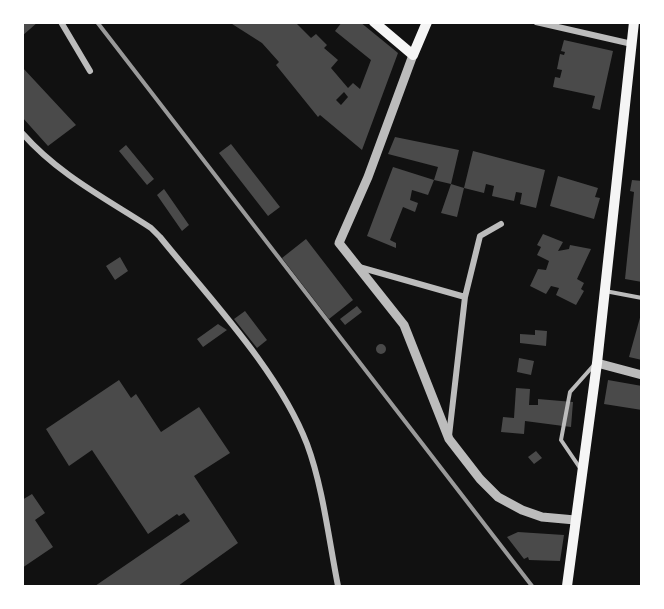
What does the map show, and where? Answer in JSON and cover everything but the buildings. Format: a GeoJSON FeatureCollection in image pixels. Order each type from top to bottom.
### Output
{"type":"FeatureCollection","features":[{"type":"Feature","properties":{"kind":"main road"},"geometry":{"type":"LineString","coordinates":[[374,22],[413,55],[427,22]]}},
{"type":"Feature","properties":{"kind":"main road"},"geometry":{"type":"LineString","coordinates":[[567,586],[597,363],[634,22]]}},
{"type":"Feature","properties":{"kind":"street"},"geometry":{"type":"LineString","coordinates":[[61,22],[90,71]]}},
{"type":"Feature","properties":{"kind":"street"},"geometry":{"type":"LineString","coordinates":[[536,22],[632,44]]}},
{"type":"Feature","properties":{"kind":"street"},"geometry":{"type":"LineString","coordinates":[[413,55],[339,243],[404,325],[449,439],[480,479],[498,497],[542,517],[575,520]]}},
{"type":"Feature","properties":{"kind":"street"},"geometry":{"type":"LineString","coordinates":[[22,133],[52,164],[76,183],[151,228],[265,369],[285,399],[308,446],[338,586]]}},
{"type":"Feature","properties":{"kind":"street"},"geometry":{"type":"LineString","coordinates":[[449,439],[465,297],[480,236],[501,224]]}},
{"type":"Feature","properties":{"kind":"street"},"geometry":{"type":"LineString","coordinates":[[358,267],[465,297]]}},
{"type":"Feature","properties":{"kind":"street"},"geometry":{"type":"LineString","coordinates":[[597,363],[642,375]]}},
{"type":"Feature","properties":{"kind":"lane"},"geometry":{"type":"LineString","coordinates":[[604,291],[642,298]]}},
{"type":"Feature","properties":{"kind":"lane"},"geometry":{"type":"LineString","coordinates":[[582,471],[561,440],[570,392],[597,363]]}},
{"type":"Feature","properties":{"kind":"railway"},"geometry":{"type":"LineString","coordinates":[[97,22],[532,586]]}}]}
